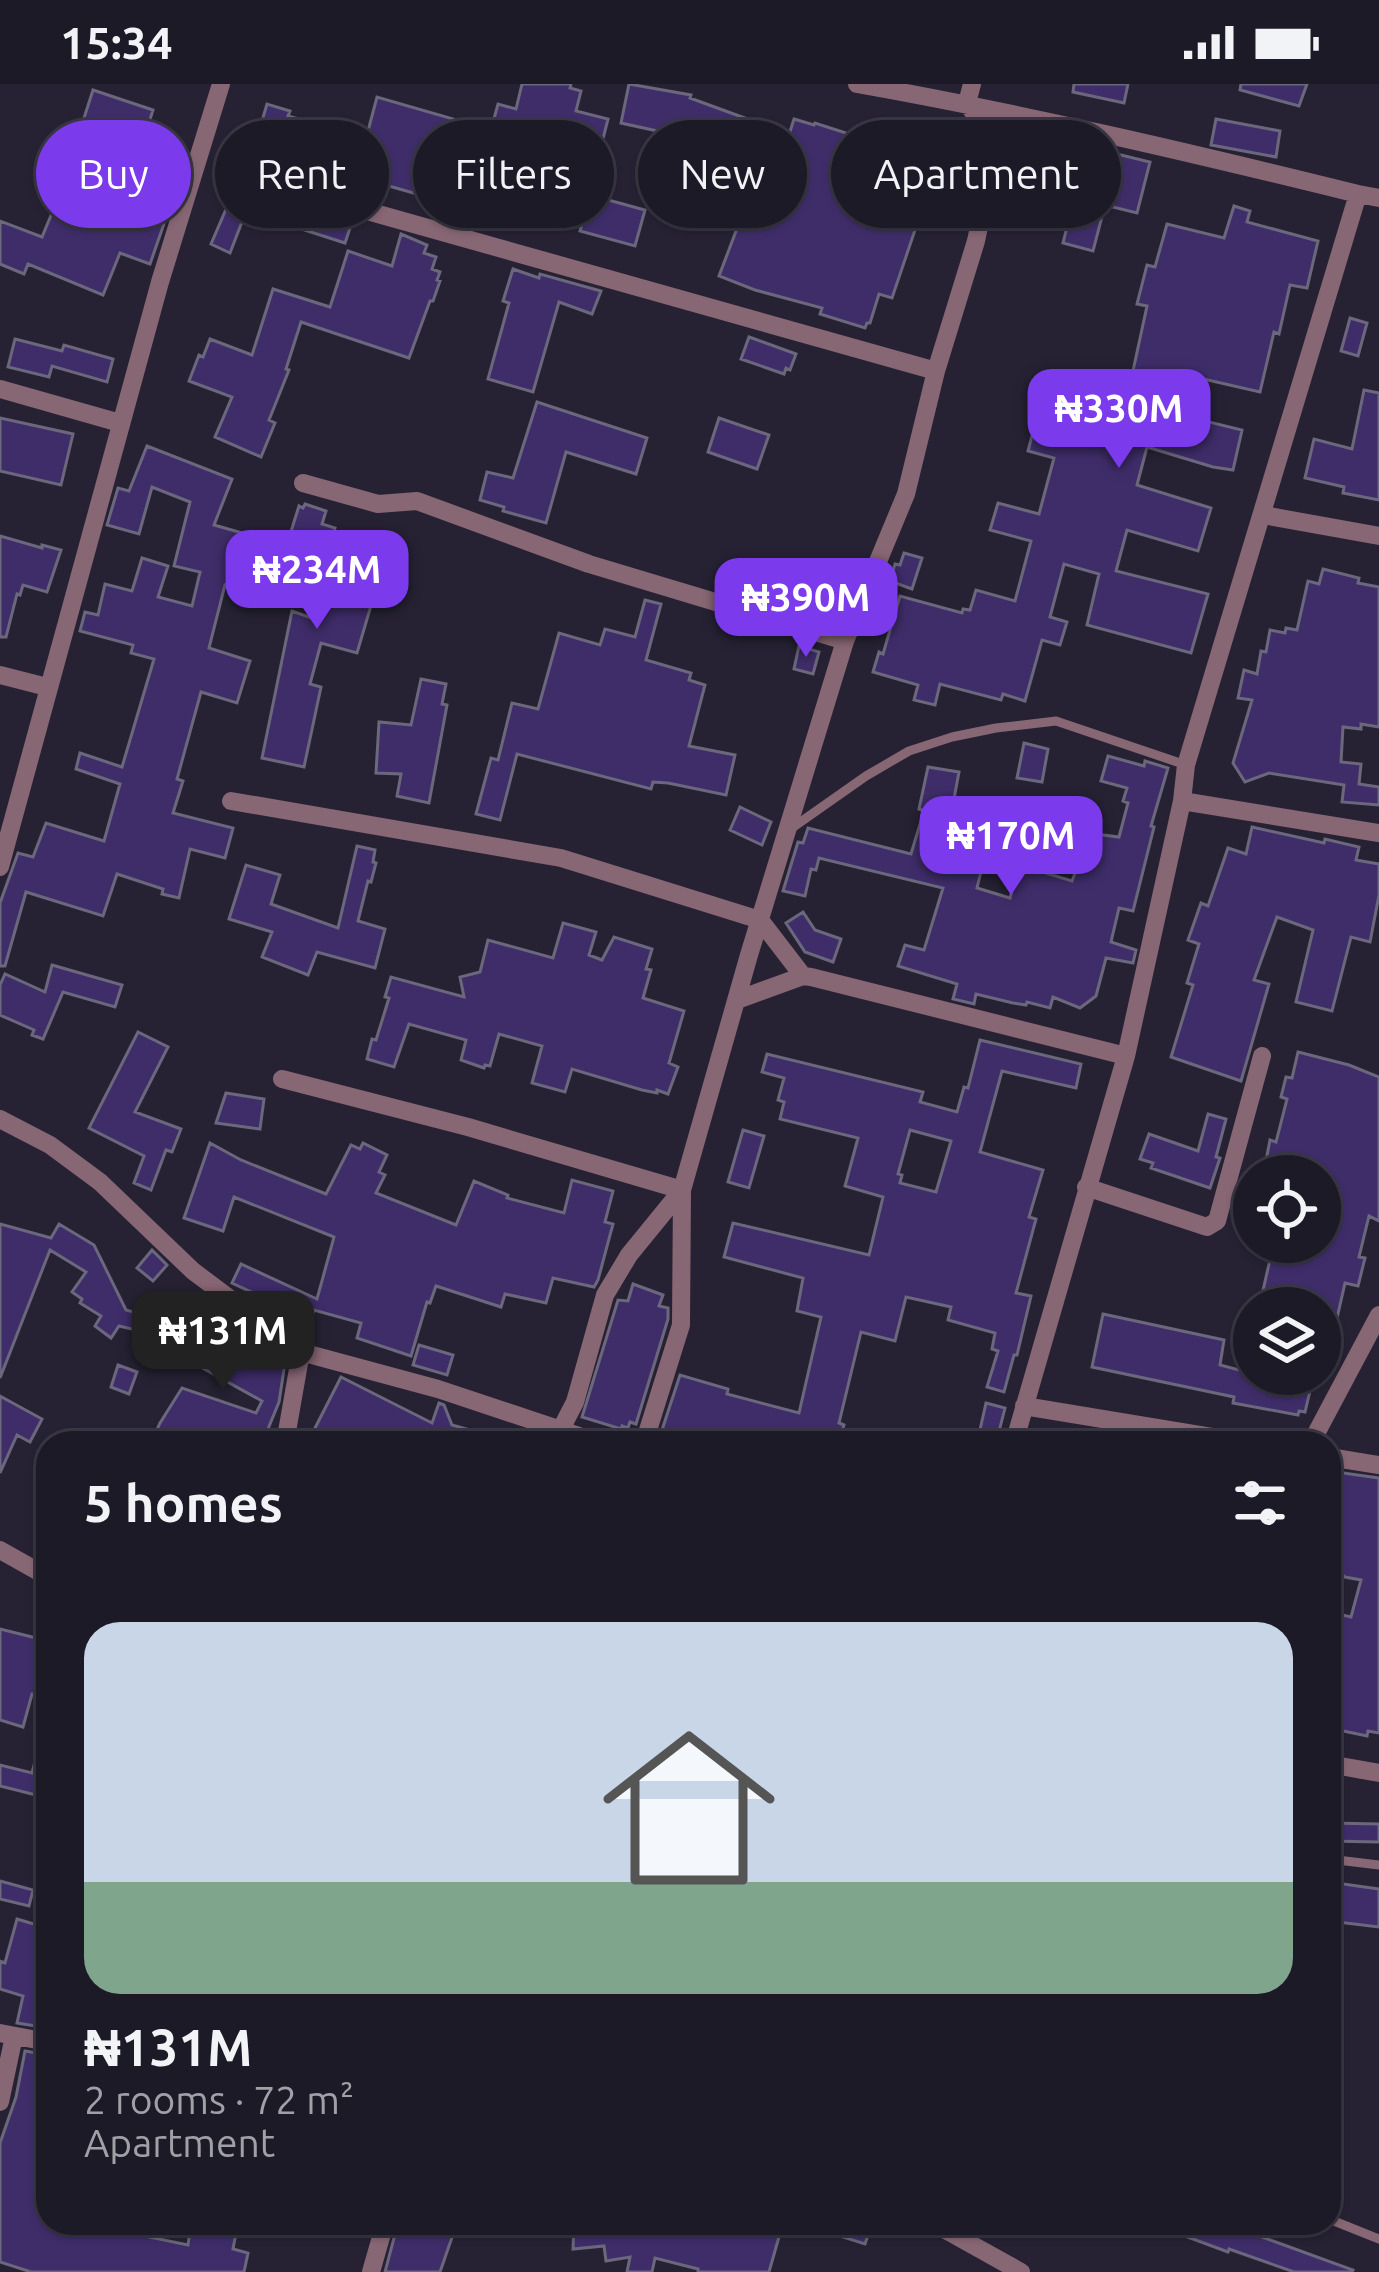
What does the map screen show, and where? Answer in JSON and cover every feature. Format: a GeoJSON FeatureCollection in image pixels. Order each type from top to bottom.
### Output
{"type":"FeatureCollection","features":[{"type":"Feature","properties":{"kind":"street"},"geometry":{"type":"LineString","coordinates":[[0,867],[120,423],[221,84]]}},
{"type":"Feature","properties":{"kind":"street"},"geometry":{"type":"LineString","coordinates":[[857,84],[969,94],[1379,198]]}},
{"type":"Feature","properties":{"kind":"street"},"geometry":{"type":"LineString","coordinates":[[648,1431],[681,1325],[682,1190],[845,641],[906,494],[936,371],[976,241],[991,169],[984,128],[969,94]]}},
{"type":"Feature","properties":{"kind":"street"},"geometry":{"type":"LineString","coordinates":[[1017,1431],[1126,1056],[1186,765],[1358,194]]}},
{"type":"Feature","properties":{"kind":"street"},"geometry":{"type":"LineString","coordinates":[[389,217],[936,371]]}},
{"type":"Feature","properties":{"kind":"street"},"geometry":{"type":"LineString","coordinates":[[0,389],[120,423]]}},
{"type":"Feature","properties":{"kind":"street"},"geometry":{"type":"LineString","coordinates":[[303,483],[378,504],[417,501],[589,563],[845,641]]}},
{"type":"Feature","properties":{"kind":"street"},"geometry":{"type":"LineString","coordinates":[[1263,515],[1379,536]]}},
{"type":"Feature","properties":{"kind":"street"},"geometry":{"type":"LineString","coordinates":[[0,675],[47,687]]}},
{"type":"Feature","properties":{"kind":"street"},"geometry":{"type":"LineString","coordinates":[[231,801],[561,858],[760,920],[803,976]]}},
{"type":"Feature","properties":{"kind":"street"},"geometry":{"type":"LineString","coordinates":[[1182,801],[1379,833]]}},
{"type":"Feature","properties":{"kind":"street"},"geometry":{"type":"LineString","coordinates":[[736,1000],[803,976],[1126,1056]]}},
{"type":"Feature","properties":{"kind":"street"},"geometry":{"type":"LineString","coordinates":[[1087,1187],[1207,1227],[1217,1222],[1262,1056]]}},
{"type":"Feature","properties":{"kind":"street"},"geometry":{"type":"LineString","coordinates":[[282,1079],[468,1126],[682,1190]]}},
{"type":"Feature","properties":{"kind":"street"},"geometry":{"type":"LineString","coordinates":[[0,1119],[50,1145],[100,1182],[193,1271],[301,1352],[567,1431]]}},
{"type":"Feature","properties":{"kind":"street"},"geometry":{"type":"LineString","coordinates":[[561,1429],[575,1402],[605,1294],[629,1255],[682,1190]]}},
{"type":"Feature","properties":{"kind":"street"},"geometry":{"type":"LineString","coordinates":[[1318,1431],[1379,1315]]}},
{"type":"Feature","properties":{"kind":"street"},"geometry":{"type":"LineString","coordinates":[[287,1431],[301,1352]]}},
{"type":"Feature","properties":{"kind":"street"},"geometry":{"type":"LineString","coordinates":[[1024,1406],[1175,1431]]}},
{"type":"Feature","properties":{"kind":"street"},"geometry":{"type":"LineString","coordinates":[[1341,1458],[1379,1466]]}},
{"type":"Feature","properties":{"kind":"street"},"geometry":{"type":"LineString","coordinates":[[0,1550],[36,1570]]}},
{"type":"Feature","properties":{"kind":"street"},"geometry":{"type":"LineString","coordinates":[[1341,1766],[1379,1773]]}},
{"type":"Feature","properties":{"kind":"street"},"geometry":{"type":"LineString","coordinates":[[0,2102],[7,2035]]}},
{"type":"Feature","properties":{"kind":"street"},"geometry":{"type":"LineString","coordinates":[[371,2272],[382,2235]]}},
{"type":"Feature","properties":{"kind":"street"},"geometry":{"type":"LineString","coordinates":[[955,2235],[1021,2272]]}},
{"type":"Feature","properties":{"kind":"lane"},"geometry":{"type":"LineString","coordinates":[[788,831],[909,751],[996,728],[1056,721],[1186,765]]}},
{"type":"Feature","properties":{"kind":"lane"},"geometry":{"type":"LineString","coordinates":[[1341,1860],[1379,1865]]}},
{"type":"Feature","properties":{"kind":"lane"},"geometry":{"type":"LineString","coordinates":[[1341,2224],[1379,2239]]}},
{"type":"Feature","properties":{"kind":"building"},"geometry":{"type":"Polygon","coordinates":[[[522,84],[571,84],[570,88],[581,91],[576,111],[608,119],[494,120],[498,104],[516,109],[522,84]]]}},
{"type":"Feature","properties":{"kind":"building"},"geometry":{"type":"Polygon","coordinates":[[[629,84],[691,95],[750,120],[638,120],[638,127],[621,123],[629,84]]]}},
{"type":"Feature","properties":{"kind":"building"},"geometry":{"type":"Polygon","coordinates":[[[1074,84],[1128,84],[1124,103],[1073,92],[1074,84]]]}},
{"type":"Feature","properties":{"kind":"building"},"geometry":{"type":"Polygon","coordinates":[[[1241,84],[1307,84],[1299,106],[1240,90],[1241,84]]]}},
{"type":"Feature","properties":{"kind":"building"},"geometry":{"type":"Polygon","coordinates":[[[93,90],[153,110],[150,120],[84,118],[93,90]]]}},
{"type":"Feature","properties":{"kind":"building"},"geometry":{"type":"Polygon","coordinates":[[[377,97],[456,120],[413,120],[413,193],[389,186],[389,120],[371,120],[377,97]]]}},
{"type":"Feature","properties":{"kind":"building"},"geometry":{"type":"Polygon","coordinates":[[[267,104],[290,111],[288,116],[302,120],[262,120],[267,104]]]}},
{"type":"Feature","properties":{"kind":"building"},"geometry":{"type":"Polygon","coordinates":[[[1216,119],[1280,131],[1276,157],[1211,145],[1216,119]]]}},
{"type":"Feature","properties":{"kind":"building"},"geometry":{"type":"Polygon","coordinates":[[[807,123],[831,128],[831,228],[915,230],[892,298],[879,294],[865,328],[820,314],[822,308],[719,276],[737,228],[807,228],[807,123]]]}},
{"type":"Feature","properties":{"kind":"building"},"geometry":{"type":"Polygon","coordinates":[[[1121,155],[1150,162],[1137,213],[1121,209],[1121,155]]]}},
{"type":"Feature","properties":{"kind":"building"},"geometry":{"type":"Polygon","coordinates":[[[614,202],[638,208],[635,246],[580,231],[614,228],[614,202]]]}},
{"type":"Feature","properties":{"kind":"building"},"geometry":{"type":"Polygon","coordinates":[[[1234,206],[1250,211],[1247,222],[1318,241],[1307,288],[1290,285],[1260,392],[1173,372],[1164,411],[1242,430],[1233,470],[1147,447],[1137,485],[1211,508],[1198,551],[1127,530],[1116,571],[1208,594],[1191,653],[1087,625],[1099,574],[1064,564],[1050,617],[1067,622],[1060,645],[1042,640],[1025,701],[1003,694],[1001,700],[940,684],[935,705],[914,700],[918,685],[873,672],[900,596],[962,613],[970,610],[976,590],[1015,601],[1031,541],[990,530],[998,503],[1039,514],[1054,458],[1028,451],[1033,432],[1041,434],[1043,425],[1072,433],[1090,383],[1128,394],[1147,306],[1137,304],[1147,265],[1155,267],[1167,224],[1224,238],[1234,206]]]}},
{"type":"Feature","properties":{"kind":"building"},"geometry":{"type":"Polygon","coordinates":[[[0,221],[42,237],[46,228],[163,228],[150,264],[120,253],[103,295],[28,264],[24,274],[0,264],[0,221]]]}},
{"type":"Feature","properties":{"kind":"building"},"geometry":{"type":"Polygon","coordinates":[[[218,228],[240,228],[230,253],[211,244],[218,228]]]}},
{"type":"Feature","properties":{"kind":"building"},"geometry":{"type":"Polygon","coordinates":[[[298,228],[350,228],[345,243],[298,228]]]}},
{"type":"Feature","properties":{"kind":"building"},"geometry":{"type":"Polygon","coordinates":[[[1067,228],[1099,228],[1093,251],[1063,243],[1067,228]]]}},
{"type":"Feature","properties":{"kind":"building"},"geometry":{"type":"Polygon","coordinates":[[[401,234],[427,245],[424,253],[436,257],[432,269],[440,272],[409,358],[301,322],[269,420],[275,423],[261,457],[215,437],[232,397],[189,381],[210,339],[252,355],[273,289],[330,307],[348,251],[392,266],[401,234]]]}},
{"type":"Feature","properties":{"kind":"building"},"geometry":{"type":"Polygon","coordinates":[[[513,269],[601,291],[592,314],[559,302],[533,392],[488,379],[509,303],[503,301],[513,269]]]}},
{"type":"Feature","properties":{"kind":"building"},"geometry":{"type":"Polygon","coordinates":[[[1350,318],[1367,323],[1358,356],[1341,351],[1350,318]]]}},
{"type":"Feature","properties":{"kind":"building"},"geometry":{"type":"Polygon","coordinates":[[[749,337],[796,354],[790,370],[786,368],[784,374],[741,359],[749,337]]]}},
{"type":"Feature","properties":{"kind":"building"},"geometry":{"type":"Polygon","coordinates":[[[15,339],[62,351],[64,345],[113,359],[107,382],[52,366],[49,377],[8,367],[15,339]]]}},
{"type":"Feature","properties":{"kind":"building"},"geometry":{"type":"Polygon","coordinates":[[[1364,390],[1379,393],[1379,500],[1305,478],[1314,439],[1352,449],[1364,390]]]}},
{"type":"Feature","properties":{"kind":"building"},"geometry":{"type":"Polygon","coordinates":[[[537,402],[647,438],[636,474],[566,452],[546,523],[480,500],[487,472],[513,478],[537,402]]]}},
{"type":"Feature","properties":{"kind":"building"},"geometry":{"type":"Polygon","coordinates":[[[0,418],[73,434],[61,485],[0,471],[0,418]]]}},
{"type":"Feature","properties":{"kind":"building"},"geometry":{"type":"Polygon","coordinates":[[[719,418],[769,435],[757,469],[708,452],[719,418]]]}},
{"type":"Feature","properties":{"kind":"building"},"geometry":{"type":"Polygon","coordinates":[[[147,446],[232,479],[214,525],[274,542],[258,595],[225,585],[209,648],[250,661],[237,703],[201,692],[177,779],[183,781],[173,813],[233,828],[225,858],[190,849],[179,898],[117,874],[103,916],[26,892],[5,966],[0,966],[0,903],[18,853],[33,857],[46,823],[104,841],[120,784],[76,769],[80,753],[122,767],[154,659],[131,653],[133,645],[80,631],[85,612],[98,615],[105,584],[132,591],[142,558],[168,566],[158,597],[192,606],[200,572],[174,566],[190,502],[152,487],[139,534],[107,525],[118,488],[129,491],[147,446]]]}},
{"type":"Feature","properties":{"kind":"building"},"geometry":{"type":"Polygon","coordinates":[[[299,506],[326,511],[322,524],[335,528],[328,549],[383,565],[357,653],[321,643],[310,684],[321,687],[304,767],[262,758],[292,611],[309,617],[323,569],[283,557],[299,506]]]}},
{"type":"Feature","properties":{"kind":"building"},"geometry":{"type":"Polygon","coordinates":[[[0,536],[61,550],[47,592],[23,585],[17,594],[6,637],[0,637],[0,536]]]}},
{"type":"Feature","properties":{"kind":"building"},"geometry":{"type":"Polygon","coordinates":[[[904,553],[922,558],[912,589],[890,581],[904,553]]]}},
{"type":"Feature","properties":{"kind":"building"},"geometry":{"type":"Polygon","coordinates":[[[1323,569],[1379,587],[1379,727],[1343,727],[1341,762],[1361,764],[1359,784],[1379,787],[1379,805],[1342,802],[1344,785],[1269,773],[1245,782],[1233,763],[1252,700],[1238,698],[1244,670],[1257,674],[1270,630],[1297,630],[1308,581],[1319,584],[1323,569]]]}},
{"type":"Feature","properties":{"kind":"building"},"geometry":{"type":"Polygon","coordinates":[[[645,600],[661,604],[646,660],[691,673],[689,680],[705,685],[689,746],[735,755],[726,795],[668,783],[653,782],[651,789],[517,754],[500,820],[476,814],[491,758],[498,760],[512,703],[538,709],[559,633],[600,645],[605,629],[635,637],[645,600]]]}},
{"type":"Feature","properties":{"kind":"building"},"geometry":{"type":"Polygon","coordinates":[[[799,646],[819,652],[813,674],[794,669],[799,646]]]}},
{"type":"Feature","properties":{"kind":"building"},"geometry":{"type":"Polygon","coordinates":[[[421,679],[446,684],[442,704],[447,705],[429,803],[397,796],[401,774],[376,773],[379,722],[411,725],[421,679]]]}},
{"type":"Feature","properties":{"kind":"building"},"geometry":{"type":"Polygon","coordinates":[[[1024,743],[1048,749],[1042,782],[1017,778],[1024,743]]]}},
{"type":"Feature","properties":{"kind":"building"},"geometry":{"type":"Polygon","coordinates":[[[1108,756],[1168,768],[1133,911],[1119,908],[1111,942],[1136,950],[1133,963],[1106,958],[1096,996],[1080,1008],[1053,997],[1050,1008],[976,994],[974,1004],[953,999],[957,984],[898,966],[905,945],[924,950],[943,888],[819,858],[816,870],[811,869],[805,896],[783,891],[798,842],[803,843],[808,828],[911,854],[924,811],[919,809],[928,767],[959,772],[954,799],[961,801],[951,845],[985,855],[977,888],[1010,898],[1019,865],[1072,881],[1080,869],[1087,833],[1119,837],[1127,788],[1101,781],[1108,756]]]}},
{"type":"Feature","properties":{"kind":"building"},"geometry":{"type":"Polygon","coordinates":[[[740,807],[771,822],[762,845],[730,830],[740,807]]]}},
{"type":"Feature","properties":{"kind":"building"},"geometry":{"type":"Polygon","coordinates":[[[1252,827],[1359,847],[1356,860],[1379,864],[1379,895],[1370,942],[1351,937],[1332,1011],[1296,1002],[1313,930],[1277,917],[1254,980],[1269,984],[1241,1081],[1171,1057],[1193,985],[1187,983],[1199,944],[1188,940],[1201,903],[1208,906],[1228,848],[1246,854],[1252,827]]]}},
{"type":"Feature","properties":{"kind":"building"},"geometry":{"type":"Polygon","coordinates":[[[357,846],[375,850],[376,863],[358,921],[385,929],[375,968],[317,952],[308,975],[262,957],[272,932],[229,919],[246,865],[280,875],[271,904],[338,928],[357,846]]]}},
{"type":"Feature","properties":{"kind":"building"},"geometry":{"type":"Polygon","coordinates":[[[803,912],[815,930],[841,939],[833,962],[805,952],[786,923],[803,912]]]}},
{"type":"Feature","properties":{"kind":"building"},"geometry":{"type":"Polygon","coordinates":[[[563,923],[596,932],[589,955],[602,960],[614,937],[652,949],[643,998],[684,1011],[669,1063],[678,1067],[668,1094],[572,1069],[565,1092],[532,1083],[542,1046],[499,1034],[490,1066],[484,1068],[461,1060],[466,1040],[409,1024],[394,1067],[367,1059],[389,998],[385,997],[391,977],[464,997],[460,977],[480,972],[488,940],[553,958],[563,923]]]}},
{"type":"Feature","properties":{"kind":"building"},"geometry":{"type":"Polygon","coordinates":[[[52,965],[122,985],[115,1007],[63,992],[43,1039],[0,1015],[0,985],[5,974],[45,992],[52,965]]]}},
{"type":"Feature","properties":{"kind":"building"},"geometry":{"type":"Polygon","coordinates":[[[138,1032],[168,1047],[135,1112],[181,1129],[172,1152],[166,1150],[151,1190],[134,1183],[144,1156],[89,1128],[138,1032]]]}},
{"type":"Feature","properties":{"kind":"building"},"geometry":{"type":"Polygon","coordinates":[[[980,1040],[1081,1064],[1076,1088],[1002,1071],[980,1152],[1043,1170],[1029,1217],[1036,1219],[1016,1293],[1031,1296],[1004,1392],[987,1387],[998,1351],[992,1349],[995,1333],[948,1320],[951,1307],[906,1297],[895,1341],[861,1332],[839,1423],[844,1425],[842,1431],[662,1430],[680,1375],[728,1389],[727,1394],[799,1413],[821,1317],[797,1311],[803,1278],[724,1257],[733,1223],[869,1255],[883,1197],[845,1186],[858,1138],[780,1119],[784,1102],[778,1100],[784,1078],[762,1072],[767,1054],[923,1092],[920,1102],[957,1112],[964,1087],[968,1088],[980,1040]],[[910,1130],[898,1174],[902,1175],[900,1183],[936,1192],[951,1141],[910,1130]]]}},
{"type":"Feature","properties":{"kind":"building"},"geometry":{"type":"Polygon","coordinates":[[[1298,1052],[1379,1077],[1379,1221],[1369,1216],[1358,1286],[1345,1283],[1341,1301],[1341,1287],[1264,1287],[1269,1263],[1341,1263],[1341,1155],[1267,1155],[1270,1140],[1276,1142],[1287,1099],[1281,1097],[1286,1077],[1292,1078],[1298,1052]]]}},
{"type":"Feature","properties":{"kind":"building"},"geometry":{"type":"Polygon","coordinates":[[[226,1093],[264,1099],[260,1129],[216,1123],[226,1093]]]}},
{"type":"Feature","properties":{"kind":"building"},"geometry":{"type":"Polygon","coordinates":[[[1208,1114],[1226,1119],[1210,1188],[1151,1168],[1153,1163],[1140,1159],[1149,1134],[1198,1151],[1208,1114]]]}},
{"type":"Feature","properties":{"kind":"building"},"geometry":{"type":"Polygon","coordinates":[[[743,1130],[764,1136],[749,1188],[728,1182],[743,1130]]]}},
{"type":"Feature","properties":{"kind":"building"},"geometry":{"type":"Polygon","coordinates":[[[210,1143],[326,1194],[351,1145],[360,1149],[363,1143],[387,1155],[379,1172],[385,1175],[376,1193],[456,1225],[474,1181],[507,1198],[564,1213],[572,1180],[613,1191],[605,1222],[613,1224],[598,1280],[594,1287],[553,1278],[546,1303],[505,1294],[501,1307],[436,1286],[411,1356],[357,1338],[361,1323],[314,1310],[311,1320],[232,1283],[241,1264],[317,1299],[334,1237],[234,1197],[223,1231],[184,1218],[210,1143]]]}},
{"type":"Feature","properties":{"kind":"building"},"geometry":{"type":"Polygon","coordinates":[[[0,1224],[51,1238],[59,1224],[94,1245],[126,1310],[141,1314],[136,1330],[119,1326],[111,1338],[95,1326],[101,1316],[72,1292],[86,1272],[50,1250],[0,1378],[0,1224]]]}},
{"type":"Feature","properties":{"kind":"building"},"geometry":{"type":"Polygon","coordinates":[[[152,1250],[167,1265],[153,1281],[137,1268],[152,1250]]]}},
{"type":"Feature","properties":{"kind":"building"},"geometry":{"type":"Polygon","coordinates":[[[633,1284],[663,1295],[659,1306],[668,1308],[668,1319],[636,1424],[630,1422],[621,1429],[582,1417],[618,1300],[628,1301],[633,1284]]]}},
{"type":"Feature","properties":{"kind":"building"},"geometry":{"type":"Polygon","coordinates":[[[1103,1314],[1224,1340],[1220,1365],[1233,1368],[1233,1395],[1309,1395],[1305,1412],[1298,1415],[1092,1367],[1103,1314]]]}},
{"type":"Feature","properties":{"kind":"building"},"geometry":{"type":"Polygon","coordinates":[[[182,1326],[259,1348],[285,1363],[279,1402],[268,1429],[271,1431],[156,1431],[182,1388],[256,1413],[262,1401],[172,1351],[182,1326]]]}},
{"type":"Feature","properties":{"kind":"building"},"geometry":{"type":"Polygon","coordinates":[[[419,1345],[453,1355],[447,1375],[413,1365],[419,1345]]]}},
{"type":"Feature","properties":{"kind":"building"},"geometry":{"type":"Polygon","coordinates":[[[118,1365],[137,1372],[129,1394],[111,1387],[118,1365]]]}},
{"type":"Feature","properties":{"kind":"building"},"geometry":{"type":"Polygon","coordinates":[[[341,1377],[432,1423],[439,1403],[444,1405],[452,1425],[473,1431],[316,1431],[341,1377]]]}},
{"type":"Feature","properties":{"kind":"building"},"geometry":{"type":"Polygon","coordinates":[[[0,1396],[42,1419],[30,1442],[17,1435],[0,1473],[0,1396]]]}},
{"type":"Feature","properties":{"kind":"building"},"geometry":{"type":"Polygon","coordinates":[[[986,1403],[1005,1408],[999,1431],[980,1431],[986,1403]]]}},
{"type":"Feature","properties":{"kind":"building"},"geometry":{"type":"Polygon","coordinates":[[[1341,1473],[1379,1478],[1379,1733],[1368,1731],[1367,1736],[1341,1731],[1341,1615],[1351,1617],[1361,1580],[1341,1573],[1341,1473]]]}},
{"type":"Feature","properties":{"kind":"building"},"geometry":{"type":"Polygon","coordinates":[[[0,1629],[36,1638],[36,1695],[32,1694],[23,1727],[0,1720],[0,1629]]]}},
{"type":"Feature","properties":{"kind":"building"},"geometry":{"type":"Polygon","coordinates":[[[36,1758],[36,1795],[0,1786],[0,1765],[32,1773],[36,1758]]]}},
{"type":"Feature","properties":{"kind":"building"},"geometry":{"type":"Polygon","coordinates":[[[1341,1823],[1379,1824],[1379,1842],[1341,1841],[1341,1823]]]}},
{"type":"Feature","properties":{"kind":"building"},"geometry":{"type":"Polygon","coordinates":[[[0,1881],[33,1890],[29,1906],[0,1899],[0,1881]]]}},
{"type":"Feature","properties":{"kind":"building"},"geometry":{"type":"Polygon","coordinates":[[[1341,1884],[1379,1889],[1379,1927],[1341,1922],[1341,1884]]]}},
{"type":"Feature","properties":{"kind":"building"},"geometry":{"type":"Polygon","coordinates":[[[17,1919],[36,1925],[36,2026],[17,2023],[23,1996],[0,1989],[0,1961],[5,1963],[17,1919]]]}},
{"type":"Feature","properties":{"kind":"building"},"geometry":{"type":"Polygon","coordinates":[[[25,2051],[36,2053],[36,2235],[139,2235],[188,2245],[189,2235],[236,2235],[233,2249],[248,2253],[244,2272],[31,2272],[0,2262],[0,2143],[25,2051]]]}},
{"type":"Feature","properties":{"kind":"building"},"geometry":{"type":"Polygon","coordinates":[[[395,2235],[453,2235],[440,2272],[385,2272],[395,2235]]]}},
{"type":"Feature","properties":{"kind":"building"},"geometry":{"type":"Polygon","coordinates":[[[574,2235],[780,2235],[769,2272],[698,2272],[655,2258],[652,2272],[627,2272],[630,2257],[606,2261],[604,2246],[573,2249],[574,2235]]]}},
{"type":"Feature","properties":{"kind":"building"},"geometry":{"type":"Polygon","coordinates":[[[836,2235],[868,2235],[865,2244],[836,2235]]]}},
{"type":"Feature","properties":{"kind":"building"},"geometry":{"type":"Polygon","coordinates":[[[1182,2235],[1256,2235],[1353,2270],[1294,2272],[1182,2235]]]}}]}
